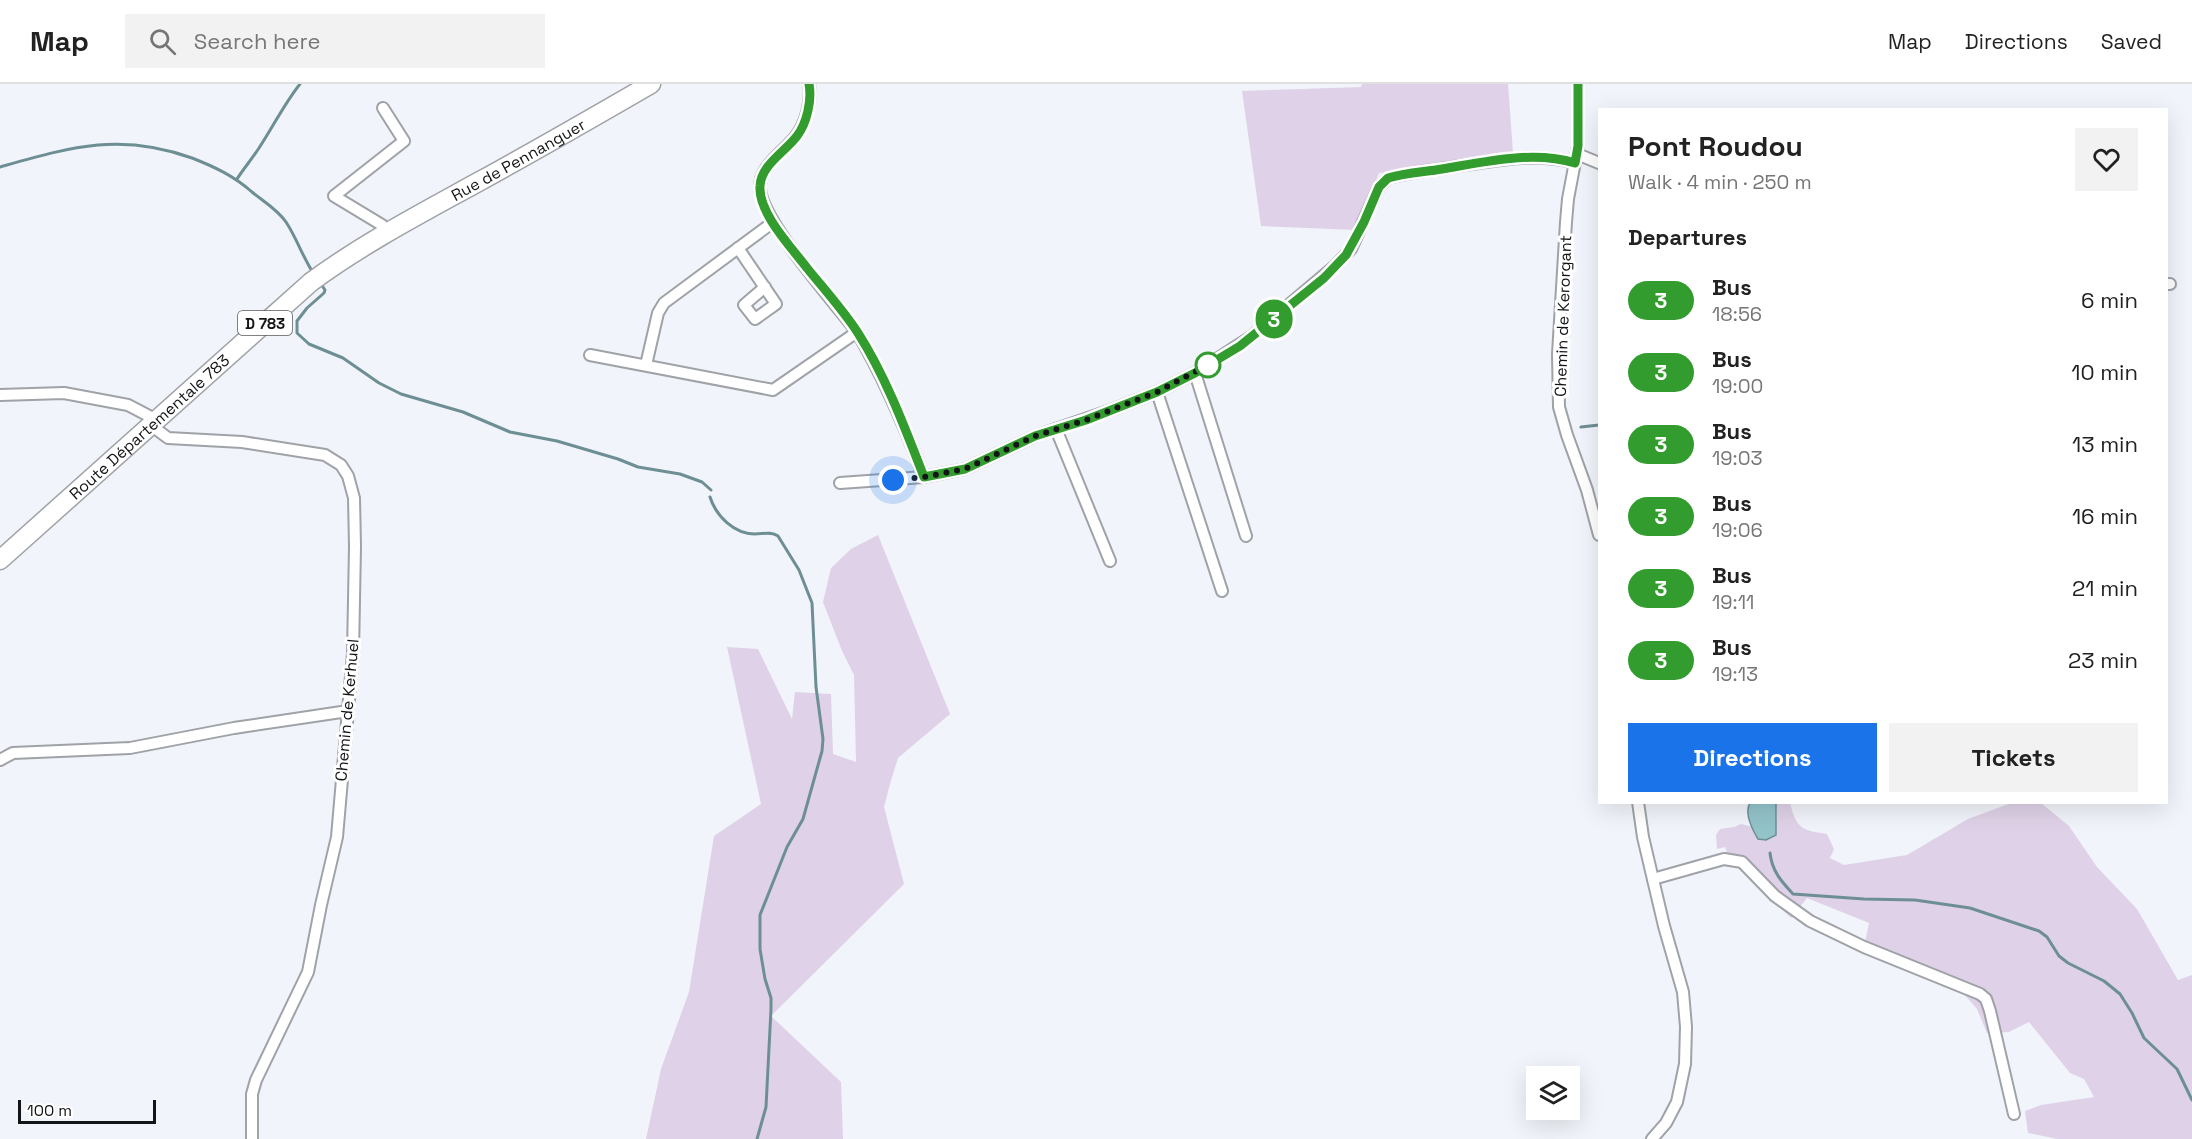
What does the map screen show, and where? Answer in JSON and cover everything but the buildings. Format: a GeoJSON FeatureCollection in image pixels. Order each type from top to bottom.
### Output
{"type":"FeatureCollection","features":[{"type":"Feature","properties":{"kind":"main road","name":"Rue de Pennanguer"},"geometry":{"type":"LineString","coordinates":[[387,232],[541,148],[651,84]]}},
{"type":"Feature","properties":{"kind":"main road","name":"Route Départementale 783"},"geometry":{"type":"LineString","coordinates":[[0,560],[311,282],[341,260],[387,232]]}},
{"type":"Feature","properties":{"kind":"street"},"geometry":{"type":"LineString","coordinates":[[809,84],[811,94],[798,135],[764,170],[760,187],[763,202],[772,223],[857,332],[882,376],[924,477]]}},
{"type":"Feature","properties":{"kind":"street","name":"Chemin de Kerorgant"},"geometry":{"type":"LineString","coordinates":[[1578,84],[1576,159],[1566,222],[1558,388],[1562,421],[1587,490],[1598,532]]}},
{"type":"Feature","properties":{"kind":"street"},"geometry":{"type":"LineString","coordinates":[[383,108],[404,141],[334,196],[382,225],[387,232]]}},
{"type":"Feature","properties":{"kind":"street"},"geometry":{"type":"LineString","coordinates":[[840,483],[924,477],[965,469],[1019,443],[1157,392],[1195,373],[1252,336],[1336,265],[1351,249],[1379,187],[1388,178],[1511,159],[1576,159],[1598,163]]}},
{"type":"Feature","properties":{"kind":"street"},"geometry":{"type":"LineString","coordinates":[[646,365],[658,313],[664,303],[772,223]]}},
{"type":"Feature","properties":{"kind":"street"},"geometry":{"type":"LineString","coordinates":[[738,248],[765,287]]}},
{"type":"Feature","properties":{"kind":"street"},"geometry":{"type":"LineString","coordinates":[[590,355],[773,390],[857,332]]}},
{"type":"Feature","properties":{"kind":"street"},"geometry":{"type":"LineString","coordinates":[[1195,373],[1246,536]]}},
{"type":"Feature","properties":{"kind":"street"},"geometry":{"type":"LineString","coordinates":[[1157,392],[1222,591]]}},
{"type":"Feature","properties":{"kind":"street","name":"Chemin de Kerhuel"},"geometry":{"type":"LineString","coordinates":[[0,395],[64,393],[128,405],[149,416],[152,426],[168,438],[242,442],[325,455],[341,465],[348,476],[354,498],[355,619],[337,837],[308,972],[256,1080],[252,1094],[252,1139]]}},
{"type":"Feature","properties":{"kind":"street"},"geometry":{"type":"LineString","coordinates":[[1056,429],[1110,561]]}},
{"type":"Feature","properties":{"kind":"street"},"geometry":{"type":"LineString","coordinates":[[0,760],[13,753],[130,748],[234,728],[348,711]]}},
{"type":"Feature","properties":{"kind":"street"},"geometry":{"type":"LineString","coordinates":[[1636,809],[1664,926],[1683,992],[1686,1027],[1685,1064],[1677,1102],[1666,1123],[1652,1139]]}},
{"type":"Feature","properties":{"kind":"street"},"geometry":{"type":"LineString","coordinates":[[1653,879],[1724,859],[1742,862],[1775,896],[1810,921],[1864,947],[1980,994],[1986,999],[1990,1011],[2014,1114]]}},
{"type":"Feature","properties":{"kind":"shaded area"},"geometry":{"type":"Polygon","coordinates":[[[1362,84],[1508,84],[1513,153],[1379,173],[1356,230],[1261,226],[1242,91],[1361,87],[1362,84]]]}},
{"type":"Feature","properties":{"kind":"shaded area"},"geometry":{"type":"Polygon","coordinates":[[[878,535],[950,714],[898,758],[890,784],[884,807],[904,884],[771,1016],[841,1082],[843,1139],[646,1139],[661,1069],[689,992],[714,836],[761,804],[727,647],[758,649],[792,719],[795,692],[831,694],[833,754],[856,762],[854,675],[823,602],[831,568],[851,549],[878,535]]]}},
{"type":"Feature","properties":{"kind":"shaded area"},"geometry":{"type":"Polygon","coordinates":[[[1776,804],[1790,804],[1801,827],[1827,834],[1834,849],[1830,858],[1844,865],[1907,855],[1968,819],[2008,804],[2042,804],[2069,826],[2097,867],[2137,909],[2178,980],[2192,975],[2192,1139],[2057,1139],[2028,1133],[2025,1111],[2041,1105],[2094,1097],[2084,1079],[2070,1073],[2029,1022],[2009,1032],[1987,1033],[1977,1009],[1947,975],[1864,947],[1869,923],[1807,898],[1791,918],[1760,888],[1761,879],[1741,858],[1727,853],[1725,847],[1717,849],[1716,835],[1720,829],[1741,824],[1753,827],[1755,835],[1777,818],[1776,804]]]}},
{"type":"Feature","properties":{"kind":"water"},"geometry":{"type":"Polygon","coordinates":[[[1750,804],[1776,804],[1776,835],[1766,840],[1758,839],[1751,826],[1750,804]]]}},
{"type":"Feature","properties":{"kind":"waterway"},"geometry":{"type":"LineString","coordinates":[[237,179],[300,84]]}},
{"type":"Feature","properties":{"kind":"waterway"},"geometry":{"type":"LineString","coordinates":[[0,167],[96,145],[142,146],[192,158],[216,168],[245,186],[279,214],[290,228],[312,271]]}},
{"type":"Feature","properties":{"kind":"waterway"},"geometry":{"type":"LineString","coordinates":[[321,284],[325,290],[324,293],[307,308],[297,321],[297,333],[309,344],[343,358],[379,383],[401,394],[463,412],[510,432],[557,441],[638,467],[680,474],[702,482],[711,490]]}},
{"type":"Feature","properties":{"kind":"waterway"},"geometry":{"type":"LineString","coordinates":[[1581,427],[1598,425]]}},
{"type":"Feature","properties":{"kind":"waterway"},"geometry":{"type":"LineString","coordinates":[[710,497],[721,517],[733,527],[747,533],[770,533],[778,536],[799,570],[812,603],[816,687],[823,739],[822,751],[803,819],[787,847],[760,915],[760,949],[771,998],[771,1009],[766,1107],[757,1139]]}},
{"type":"Feature","properties":{"kind":"waterway"},"geometry":{"type":"LineString","coordinates":[[1770,853],[1778,875],[1793,894],[1915,900],[1970,908],[2039,931],[2047,937],[2059,956],[2104,981],[2120,994],[2144,1038],[2177,1069],[2192,1100]]}},
{"type":"Feature","properties":{"kind":"bus line","name":"3"},"geometry":{"type":"LineString","coordinates":[[809,84],[811,94],[798,135],[764,170],[760,187],[763,202],[774,224],[857,332],[882,376],[924,477],[965,469],[1035,436],[1086,420],[1157,392],[1195,373],[1240,346],[1324,278],[1346,255],[1351,249],[1379,187],[1388,178],[1511,159],[1557,159],[1575,163],[1579,129],[1578,84]]}},
{"type":"Feature","properties":{"kind":"route"},"geometry":{"type":"LineString","coordinates":[[893,480],[947,474],[965,469],[1035,436],[1086,420],[1157,392],[1210,364],[1208,365]]}}]}
